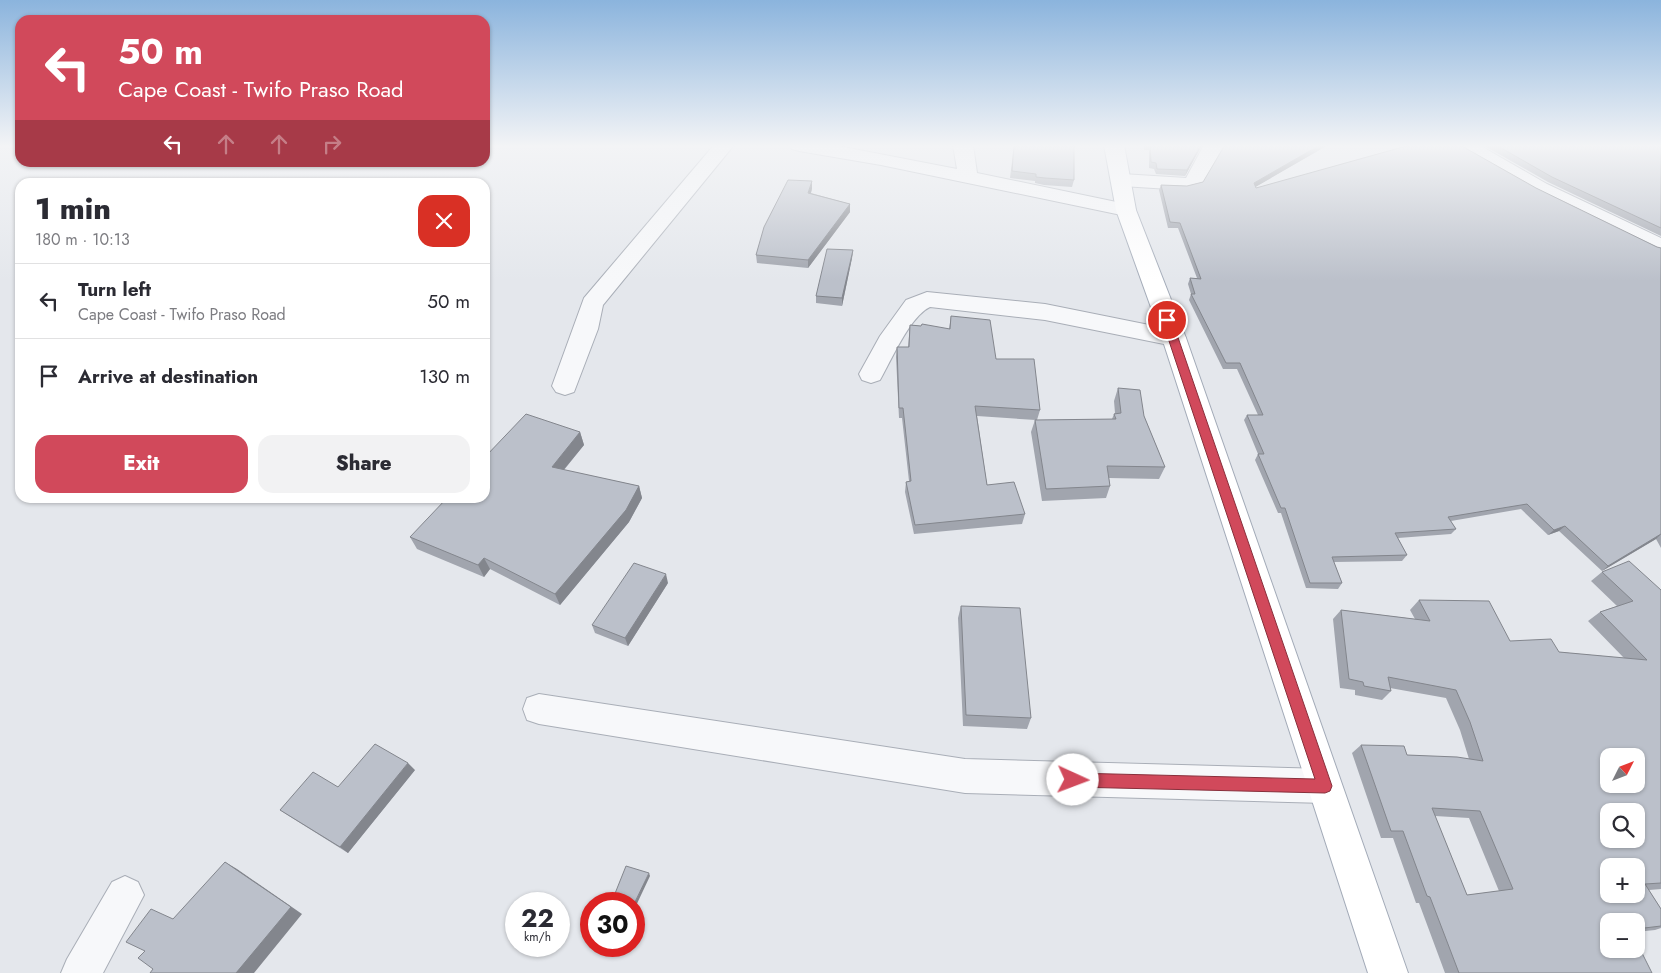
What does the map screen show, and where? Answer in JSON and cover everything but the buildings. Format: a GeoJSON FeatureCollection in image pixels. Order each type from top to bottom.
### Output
{"type":"FeatureCollection","features":[{"type":"Feature","properties":{"kind":"main road"},"geometry":{"type":"LineString","coordinates":[[1123,190],[1126,210],[1174,338],[1388,973]]}},
{"type":"Feature","properties":{"kind":"street"},"geometry":{"type":"LineString","coordinates":[[565,386],[586,329],[592,303],[686,190]]}},
{"type":"Feature","properties":{"kind":"street"},"geometry":{"type":"LineString","coordinates":[[1029,190],[1126,210]]}},
{"type":"Feature","properties":{"kind":"street"},"geometry":{"type":"LineString","coordinates":[[1545,190],[1661,246]]}},
{"type":"Feature","properties":{"kind":"street"},"geometry":{"type":"LineString","coordinates":[[871,374],[888,342],[914,305],[927,299],[1046,312],[1174,338]]}},
{"type":"Feature","properties":{"kind":"street"},"geometry":{"type":"LineString","coordinates":[[539,709],[966,776],[1325,786]]}},
{"type":"Feature","properties":{"kind":"street"},"geometry":{"type":"LineString","coordinates":[[81,973],[124,895]]}},
{"type":"Feature","properties":{"kind":"route"},"geometry":{"type":"LineString","coordinates":[[1073,780],[1325,786],[1167,320]]}}]}
